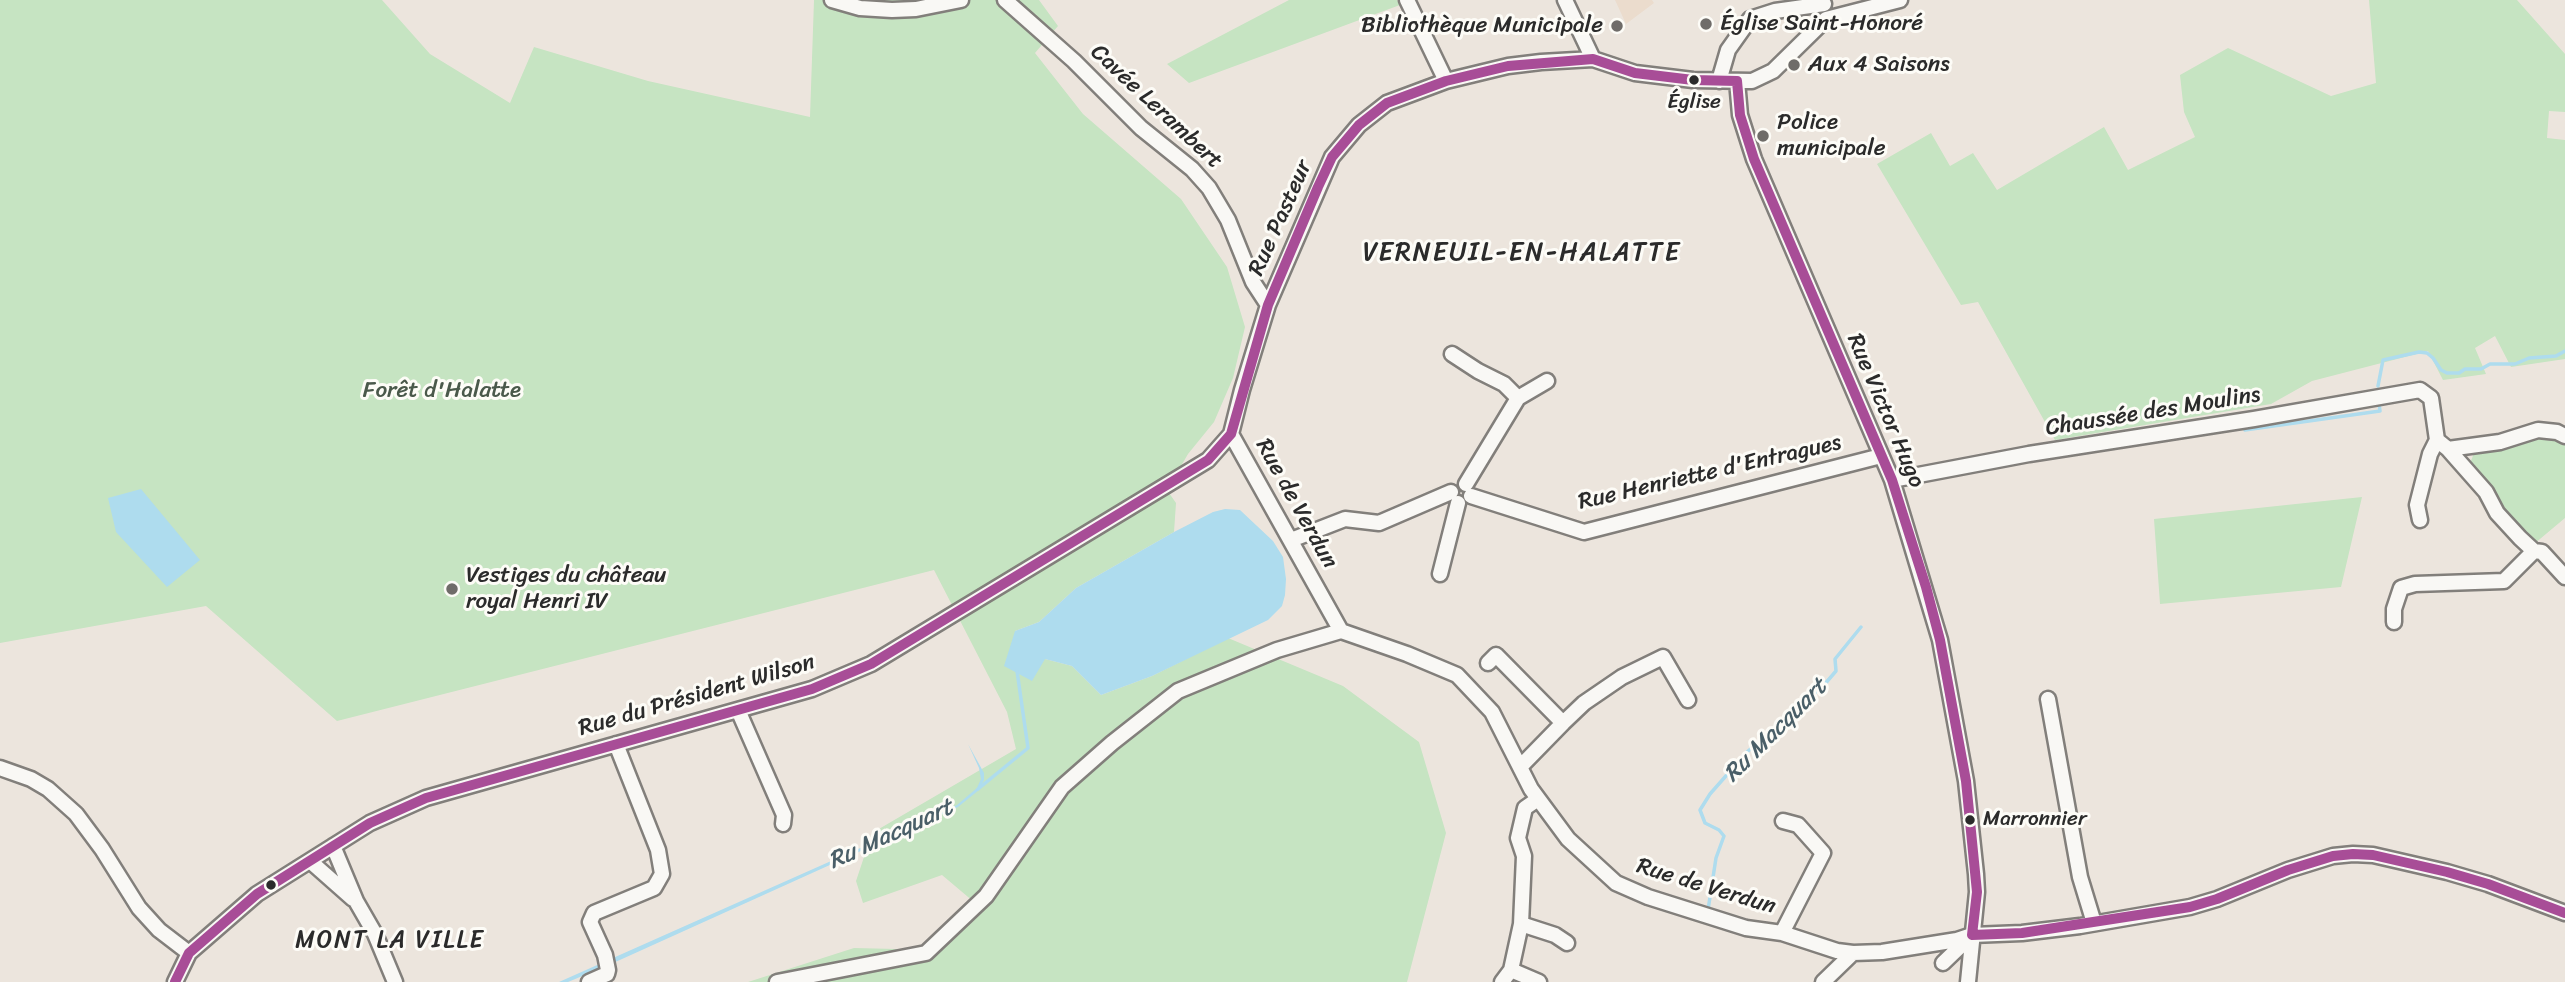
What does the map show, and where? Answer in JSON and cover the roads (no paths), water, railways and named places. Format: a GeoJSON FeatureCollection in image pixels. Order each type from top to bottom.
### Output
{"type":"FeatureCollection","features":[{"type":"Feature","properties":{"kind":"street"},"geometry":{"type":"LineString","coordinates":[[832,0],[860,8],[891,10],[916,9],[961,0]]}},
{"type":"Feature","properties":{"kind":"street","name":"Cavée Lerambert"},"geometry":{"type":"LineString","coordinates":[[1005,0],[1209,188],[1228,220],[1253,282],[1268,305]]}},
{"type":"Feature","properties":{"kind":"street"},"geometry":{"type":"LineString","coordinates":[[1407,0],[1446,81]]}},
{"type":"Feature","properties":{"kind":"street"},"geometry":{"type":"LineString","coordinates":[[1565,0],[1593,59]]}},
{"type":"Feature","properties":{"kind":"street"},"geometry":{"type":"LineString","coordinates":[[1719,81],[1728,50],[1749,19],[1775,11],[1900,0]]}},
{"type":"Feature","properties":{"kind":"street","name":"Rue Pasteur"},"geometry":{"type":"LineString","coordinates":[[1231,434],[1268,305],[1332,157],[1346,139],[1387,103],[1446,81],[1508,66],[1593,59],[1635,73],[1719,81],[1761,78],[1773,71],[1824,8]]}},
{"type":"Feature","properties":{"kind":"street","name":"Rue Victor Hugo"},"geometry":{"type":"LineString","coordinates":[[1737,81],[1740,115],[1755,159],[1892,480],[1940,640],[1966,781],[1976,883],[1968,982]]}},
{"type":"Feature","properties":{"kind":"street"},"geometry":{"type":"LineString","coordinates":[[1452,354],[1504,384],[1518,398]]}},
{"type":"Feature","properties":{"kind":"street"},"geometry":{"type":"LineString","coordinates":[[1440,574],[1462,494],[1518,398],[1547,381]]}},
{"type":"Feature","properties":{"kind":"street","name":"Chaussée des Moulins"},"geometry":{"type":"LineString","coordinates":[[1892,480],[2029,454],[2420,390],[2431,398],[2443,445]]}},
{"type":"Feature","properties":{"kind":"street"},"geometry":{"type":"LineString","coordinates":[[2420,520],[2417,505],[2430,454],[2443,445],[2500,442],[2538,430],[2557,432],[2565,436]]}},
{"type":"Feature","properties":{"kind":"street","name":"Rue de Verdun"},"geometry":{"type":"LineString","coordinates":[[1231,434],[1341,631],[1457,675],[1492,712],[1538,799],[1568,839],[1616,883],[1648,897],[1746,928],[1782,933],[1837,951],[1853,953],[1907,948],[1956,940],[1972,934],[2022,933],[2190,907],[2288,870],[2333,856],[2353,854],[2373,855],[2447,872],[2488,884],[2565,913]]}},
{"type":"Feature","properties":{"kind":"street","name":"Rue du Président Wilson"},"geometry":{"type":"LineString","coordinates":[[175,982],[189,953],[257,894],[370,824],[426,799],[812,689],[871,664],[1208,460],[1231,434]]}},
{"type":"Feature","properties":{"kind":"street"},"geometry":{"type":"LineString","coordinates":[[2443,445],[2486,492],[2497,513],[2534,551],[2542,552],[2565,577]]}},
{"type":"Feature","properties":{"kind":"street","name":"Rue Henriette d'Entragues"},"geometry":{"type":"LineString","coordinates":[[1462,494],[1584,532],[1881,456]]}},
{"type":"Feature","properties":{"kind":"street"},"geometry":{"type":"LineString","coordinates":[[1291,540],[1345,519],[1378,523],[1462,494]]}},
{"type":"Feature","properties":{"kind":"street"},"geometry":{"type":"LineString","coordinates":[[2394,622],[2394,609],[2401,588],[2415,584],[2504,581],[2534,551]]}},
{"type":"Feature","properties":{"kind":"street"},"geometry":{"type":"LineString","coordinates":[[777,982],[926,953],[986,897],[1062,788],[1112,743],[1178,691],[1277,650],[1341,631]]}},
{"type":"Feature","properties":{"kind":"street"},"geometry":{"type":"LineString","coordinates":[[1488,663],[1496,655],[1563,723]]}},
{"type":"Feature","properties":{"kind":"street"},"geometry":{"type":"LineString","coordinates":[[1521,766],[1584,703],[1622,677],[1663,657],[1688,700]]}},
{"type":"Feature","properties":{"kind":"street"},"geometry":{"type":"LineString","coordinates":[[2048,699],[2080,877],[2094,923]]}},
{"type":"Feature","properties":{"kind":"street"},"geometry":{"type":"LineString","coordinates":[[738,710],[784,815],[783,824]]}},
{"type":"Feature","properties":{"kind":"street"},"geometry":{"type":"LineString","coordinates":[[589,982],[607,974],[606,962],[590,922],[594,913],[654,887],[662,874],[659,850],[616,744]]}},
{"type":"Feature","properties":{"kind":"street"},"geometry":{"type":"LineString","coordinates":[[0,768],[31,779],[48,789],[76,814],[102,849],[139,908],[159,930],[189,953]]}},
{"type":"Feature","properties":{"kind":"street"},"geometry":{"type":"LineString","coordinates":[[1538,799],[1525,808],[1518,838],[1524,856],[1521,924],[1506,976],[1539,982]]}},
{"type":"Feature","properties":{"kind":"street"},"geometry":{"type":"LineString","coordinates":[[1782,933],[1823,853],[1798,825],[1783,821]]}},
{"type":"Feature","properties":{"kind":"street"},"geometry":{"type":"LineString","coordinates":[[333,846],[395,982]]}},
{"type":"Feature","properties":{"kind":"street"},"geometry":{"type":"LineString","coordinates":[[310,860],[356,901]]}},
{"type":"Feature","properties":{"kind":"street"},"geometry":{"type":"LineString","coordinates":[[1521,924],[1555,935],[1567,943]]}},
{"type":"Feature","properties":{"kind":"street"},"geometry":{"type":"LineString","coordinates":[[1943,963],[1972,934]]}},
{"type":"Feature","properties":{"kind":"street"},"geometry":{"type":"LineString","coordinates":[[1823,982],[1853,953]]}},
{"type":"Feature","properties":{"kind":"water"},"geometry":{"type":"Polygon","coordinates":[[[141,489],[200,560],[167,587],[116,532],[108,498],[141,489]]]}},
{"type":"Feature","properties":{"kind":"water"},"geometry":{"type":"Polygon","coordinates":[[[1225,509],[1240,510],[1273,541],[1283,557],[1285,595],[1282,606],[1268,620],[1152,676],[1101,695],[1072,666],[1045,659],[1032,681],[1004,666],[1015,631],[1039,622],[1076,588],[1174,532],[1213,512],[1225,509]]]}},
{"type":"Feature","properties":{"kind":"water"},"geometry":{"type":"Polygon","coordinates":[[[968,744],[984,773],[984,780],[979,790],[958,807],[611,964],[568,982],[559,982],[957,805],[977,788],[981,779],[968,744]]]}},
{"type":"Feature","properties":{"kind":"waterway","name":"Ru Macquart"},"geometry":{"type":"LineString","coordinates":[[2378,386],[2383,360],[2419,352],[2427,353],[2441,370],[2459,373],[2465,369],[2481,369],[2490,364],[2515,364],[2529,358],[2556,356],[2565,351]]}},
{"type":"Feature","properties":{"kind":"waterway","name":"Ru Macquart"},"geometry":{"type":"LineString","coordinates":[[2245,430],[2380,411],[2379,404]]}},
{"type":"Feature","properties":{"kind":"waterway","name":"Ru Macquart"},"geometry":{"type":"LineString","coordinates":[[1708,910],[1716,858],[1724,836],[1719,830],[1705,823],[1700,810],[1710,794],[1747,752],[1824,685],[1836,671],[1835,659],[1861,627]]}},
{"type":"Feature","properties":{"kind":"waterway","name":"Ru Macquart"},"geometry":{"type":"LineString","coordinates":[[978,789],[1028,748],[1017,671]]}},
{"type":"Feature","properties":{"kind":"place","name":"Église Saint-Honoré"},"geometry":{"type":"Point","coordinates":[1706,24]}},
{"type":"Feature","properties":{"kind":"place","name":"Bibliothèque Municipale"},"geometry":{"type":"Point","coordinates":[1617,26]}},
{"type":"Feature","properties":{"kind":"place","name":"Aux 4 Saisons"},"geometry":{"type":"Point","coordinates":[1794,65]}},
{"type":"Feature","properties":{"kind":"place","name":"Église"},"geometry":{"type":"Point","coordinates":[1694,80]}},
{"type":"Feature","properties":{"kind":"place","name":"Police municipale"},"geometry":{"type":"Point","coordinates":[1763,136]}},
{"type":"Feature","properties":{"kind":"place","name":"Vestiges du château royal Henri IV"},"geometry":{"type":"Point","coordinates":[452,589]}},
{"type":"Feature","properties":{"kind":"place","name":"Marronnier"},"geometry":{"type":"Point","coordinates":[1970,820]}},
{"type":"Feature","properties":{"kind":"district","name":"VERNEUIL-EN-HALATTE"},"geometry":{"type":"Point","coordinates":[1522,253]}},
{"type":"Feature","properties":{"kind":"district","name":"MONT LA VILLE"},"geometry":{"type":"Point","coordinates":[390,941]}},
{"type":"Feature","properties":{"kind":"park label","name":"Forêt d'Halatte"},"geometry":{"type":"Point","coordinates":[442,391]}}]}
